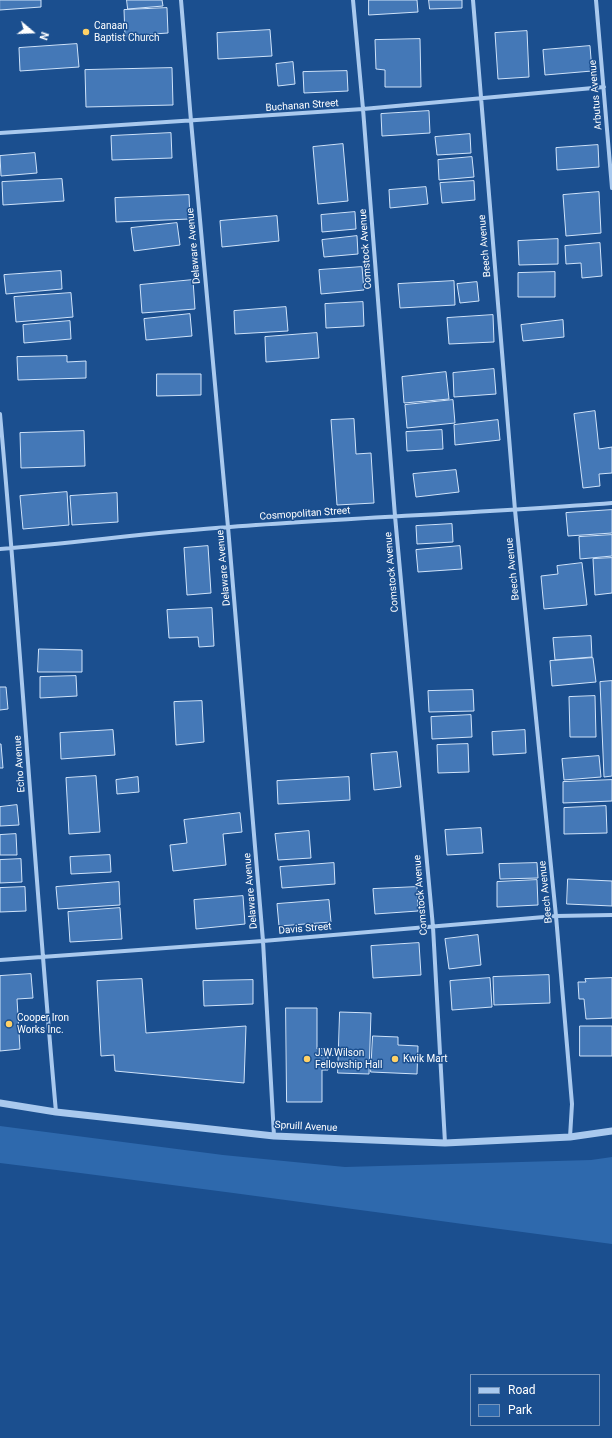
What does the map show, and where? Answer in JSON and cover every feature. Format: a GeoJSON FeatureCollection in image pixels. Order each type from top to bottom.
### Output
{"type":"FeatureCollection","features":[{"type":"Feature","properties":{"kind":"street","name":"Delaware Avenue"},"geometry":{"type":"LineString","coordinates":[[181,0],[190,121],[228,527],[263,941],[274,1136]]}},
{"type":"Feature","properties":{"kind":"street","name":"Comstock Avenue"},"geometry":{"type":"LineString","coordinates":[[353,0],[395,516],[432,927],[445,1143]]}},
{"type":"Feature","properties":{"kind":"street","name":"Beech Avenue"},"geometry":{"type":"LineString","coordinates":[[473,0],[515,510],[556,916],[572,1104],[570,1137]]}},
{"type":"Feature","properties":{"kind":"street","name":"Arbutus Avenue"},"geometry":{"type":"LineString","coordinates":[[596,0],[612,188]]}},
{"type":"Feature","properties":{"kind":"street","name":"Buchanan Street"},"geometry":{"type":"LineString","coordinates":[[0,133],[363,109],[604,87]]}},
{"type":"Feature","properties":{"kind":"street","name":"Echo Avenue"},"geometry":{"type":"LineString","coordinates":[[0,414],[12,548],[42,957],[56,1112]]}},
{"type":"Feature","properties":{"kind":"street","name":"Cosmopolitan Street"},"geometry":{"type":"LineString","coordinates":[[0,549],[228,527],[612,503]]}},
{"type":"Feature","properties":{"kind":"street","name":"Davis Street"},"geometry":{"type":"LineString","coordinates":[[0,960],[263,941],[556,916],[612,914]]}},
{"type":"Feature","properties":{"kind":"street","name":"Spruill Avenue"},"geometry":{"type":"LineString","coordinates":[[0,1103],[56,1112],[274,1136],[445,1143],[570,1137],[612,1131]]}},
{"type":"Feature","properties":{"kind":"green space"},"geometry":{"type":"Polygon","coordinates":[[[0,1126],[223,1155],[345,1167],[591,1160],[612,1157],[612,1244],[230,1192],[0,1163],[0,1126]]]}},
{"type":"Feature","properties":{"kind":"building"},"geometry":{"type":"Polygon","coordinates":[[[0,0],[41,0],[41,7],[0,10],[0,0]]]}},
{"type":"Feature","properties":{"kind":"building"},"geometry":{"type":"Polygon","coordinates":[[[127,0],[162,0],[163,6],[128,9],[127,0]]]}},
{"type":"Feature","properties":{"kind":"building"},"geometry":{"type":"Polygon","coordinates":[[[369,0],[417,0],[418,12],[369,15],[369,0]]]}},
{"type":"Feature","properties":{"kind":"building"},"geometry":{"type":"Polygon","coordinates":[[[429,0],[462,0],[462,8],[430,9],[429,0]]]}},
{"type":"Feature","properties":{"kind":"building"},"geometry":{"type":"Polygon","coordinates":[[[167,8],[168,33],[125,36],[124,10],[167,8]]]}},
{"type":"Feature","properties":{"kind":"building"},"geometry":{"type":"Polygon","coordinates":[[[270,30],[272,56],[218,59],[217,33],[270,30]]]}},
{"type":"Feature","properties":{"kind":"building"},"geometry":{"type":"Polygon","coordinates":[[[527,31],[529,77],[498,79],[495,33],[527,31]]]}},
{"type":"Feature","properties":{"kind":"building"},"geometry":{"type":"Polygon","coordinates":[[[420,39],[421,87],[385,87],[385,70],[376,69],[375,40],[420,39]]]}},
{"type":"Feature","properties":{"kind":"building"},"geometry":{"type":"Polygon","coordinates":[[[77,44],[79,67],[20,71],[19,48],[77,44]]]}},
{"type":"Feature","properties":{"kind":"building"},"geometry":{"type":"Polygon","coordinates":[[[590,46],[592,71],[545,75],[543,50],[590,46]]]}},
{"type":"Feature","properties":{"kind":"building"},"geometry":{"type":"Polygon","coordinates":[[[293,62],[295,84],[278,86],[276,64],[293,62]]]}},
{"type":"Feature","properties":{"kind":"building"},"geometry":{"type":"Polygon","coordinates":[[[172,68],[173,105],[86,107],[85,70],[172,68]]]}},
{"type":"Feature","properties":{"kind":"building"},"geometry":{"type":"Polygon","coordinates":[[[347,71],[348,91],[304,93],[303,72],[347,71]]]}},
{"type":"Feature","properties":{"kind":"building"},"geometry":{"type":"Polygon","coordinates":[[[429,111],[430,133],[382,136],[381,114],[429,111]]]}},
{"type":"Feature","properties":{"kind":"building"},"geometry":{"type":"Polygon","coordinates":[[[171,133],[172,158],[112,160],[111,136],[171,133]]]}},
{"type":"Feature","properties":{"kind":"building"},"geometry":{"type":"Polygon","coordinates":[[[470,134],[471,153],[437,155],[435,137],[470,134]]]}},
{"type":"Feature","properties":{"kind":"building"},"geometry":{"type":"Polygon","coordinates":[[[343,144],[348,201],[318,204],[313,147],[343,144]]]}},
{"type":"Feature","properties":{"kind":"building"},"geometry":{"type":"Polygon","coordinates":[[[598,145],[599,167],[557,170],[556,148],[598,145]]]}},
{"type":"Feature","properties":{"kind":"building"},"geometry":{"type":"Polygon","coordinates":[[[35,153],[37,173],[1,176],[0,156],[35,153]]]}},
{"type":"Feature","properties":{"kind":"building"},"geometry":{"type":"Polygon","coordinates":[[[472,157],[474,177],[439,180],[438,160],[472,157]]]}},
{"type":"Feature","properties":{"kind":"building"},"geometry":{"type":"Polygon","coordinates":[[[62,179],[64,201],[3,205],[2,182],[62,179]]]}},
{"type":"Feature","properties":{"kind":"building"},"geometry":{"type":"Polygon","coordinates":[[[474,181],[475,200],[442,203],[440,183],[474,181]]]}},
{"type":"Feature","properties":{"kind":"building"},"geometry":{"type":"Polygon","coordinates":[[[426,187],[428,204],[390,208],[389,190],[426,187]]]}},
{"type":"Feature","properties":{"kind":"building"},"geometry":{"type":"Polygon","coordinates":[[[599,192],[601,233],[566,236],[563,195],[599,192]]]}},
{"type":"Feature","properties":{"kind":"building"},"geometry":{"type":"Polygon","coordinates":[[[189,195],[190,219],[116,222],[115,198],[189,195]]]}},
{"type":"Feature","properties":{"kind":"building"},"geometry":{"type":"Polygon","coordinates":[[[355,212],[356,229],[322,232],[321,215],[355,212]]]}},
{"type":"Feature","properties":{"kind":"building"},"geometry":{"type":"Polygon","coordinates":[[[277,216],[279,241],[222,247],[220,221],[277,216]]]}},
{"type":"Feature","properties":{"kind":"building"},"geometry":{"type":"Polygon","coordinates":[[[177,223],[180,245],[134,251],[131,228],[177,223]]]}},
{"type":"Feature","properties":{"kind":"building"},"geometry":{"type":"Polygon","coordinates":[[[357,236],[358,254],[324,257],[322,240],[357,236]]]}},
{"type":"Feature","properties":{"kind":"building"},"geometry":{"type":"Polygon","coordinates":[[[558,239],[558,264],[519,265],[518,241],[558,239]]]}},
{"type":"Feature","properties":{"kind":"building"},"geometry":{"type":"Polygon","coordinates":[[[600,243],[602,276],[582,278],[581,263],[566,264],[565,246],[600,243]]]}},
{"type":"Feature","properties":{"kind":"building"},"geometry":{"type":"Polygon","coordinates":[[[362,267],[364,290],[321,294],[319,270],[362,267]]]}},
{"type":"Feature","properties":{"kind":"building"},"geometry":{"type":"Polygon","coordinates":[[[61,271],[62,289],[6,294],[4,275],[61,271]]]}},
{"type":"Feature","properties":{"kind":"building"},"geometry":{"type":"Polygon","coordinates":[[[555,272],[555,297],[518,297],[518,273],[555,272]]]}},
{"type":"Feature","properties":{"kind":"building"},"geometry":{"type":"Polygon","coordinates":[[[193,280],[195,309],[142,313],[140,285],[193,280]]]}},
{"type":"Feature","properties":{"kind":"building"},"geometry":{"type":"Polygon","coordinates":[[[454,281],[455,305],[400,308],[398,284],[454,281]]]}},
{"type":"Feature","properties":{"kind":"building"},"geometry":{"type":"Polygon","coordinates":[[[477,282],[479,301],[460,303],[457,284],[477,282]]]}},
{"type":"Feature","properties":{"kind":"building"},"geometry":{"type":"Polygon","coordinates":[[[71,293],[73,317],[16,322],[14,297],[71,293]]]}},
{"type":"Feature","properties":{"kind":"building"},"geometry":{"type":"Polygon","coordinates":[[[363,302],[364,326],[326,328],[325,304],[363,302]]]}},
{"type":"Feature","properties":{"kind":"building"},"geometry":{"type":"Polygon","coordinates":[[[286,307],[288,331],[235,334],[234,311],[286,307]]]}},
{"type":"Feature","properties":{"kind":"building"},"geometry":{"type":"Polygon","coordinates":[[[190,314],[192,336],[146,340],[144,319],[190,314]]]}},
{"type":"Feature","properties":{"kind":"building"},"geometry":{"type":"Polygon","coordinates":[[[493,315],[494,342],[449,344],[447,318],[493,315]]]}},
{"type":"Feature","properties":{"kind":"building"},"geometry":{"type":"Polygon","coordinates":[[[563,320],[564,337],[523,341],[521,325],[563,320]]]}},
{"type":"Feature","properties":{"kind":"building"},"geometry":{"type":"Polygon","coordinates":[[[70,321],[71,339],[24,343],[23,325],[70,321]]]}},
{"type":"Feature","properties":{"kind":"building"},"geometry":{"type":"Polygon","coordinates":[[[317,333],[319,358],[266,362],[265,337],[317,333]]]}},
{"type":"Feature","properties":{"kind":"building"},"geometry":{"type":"Polygon","coordinates":[[[67,356],[67,362],[86,361],[86,378],[18,380],[17,357],[67,356]]]}},
{"type":"Feature","properties":{"kind":"building"},"geometry":{"type":"Polygon","coordinates":[[[494,369],[496,394],[454,397],[453,373],[494,369]]]}},
{"type":"Feature","properties":{"kind":"building"},"geometry":{"type":"Polygon","coordinates":[[[446,372],[449,399],[404,403],[402,377],[446,372]]]}},
{"type":"Feature","properties":{"kind":"building"},"geometry":{"type":"Polygon","coordinates":[[[157,374],[201,374],[201,395],[157,396],[157,374]]]}},
{"type":"Feature","properties":{"kind":"building"},"geometry":{"type":"Polygon","coordinates":[[[453,400],[455,423],[407,428],[405,405],[453,400]]]}},
{"type":"Feature","properties":{"kind":"building"},"geometry":{"type":"Polygon","coordinates":[[[595,411],[599,449],[612,447],[612,473],[599,474],[600,486],[583,488],[574,414],[595,411]]]}},
{"type":"Feature","properties":{"kind":"building"},"geometry":{"type":"Polygon","coordinates":[[[354,419],[356,454],[371,453],[374,503],[337,505],[331,420],[354,419]]]}},
{"type":"Feature","properties":{"kind":"building"},"geometry":{"type":"Polygon","coordinates":[[[498,420],[500,440],[455,445],[454,425],[498,420]]]}},
{"type":"Feature","properties":{"kind":"building"},"geometry":{"type":"Polygon","coordinates":[[[442,430],[443,449],[407,451],[406,432],[442,430]]]}},
{"type":"Feature","properties":{"kind":"building"},"geometry":{"type":"Polygon","coordinates":[[[84,431],[85,466],[21,468],[20,433],[84,431]]]}},
{"type":"Feature","properties":{"kind":"building"},"geometry":{"type":"Polygon","coordinates":[[[456,470],[459,492],[416,497],[413,474],[456,470]]]}},
{"type":"Feature","properties":{"kind":"building"},"geometry":{"type":"Polygon","coordinates":[[[67,492],[69,525],[23,529],[20,496],[67,492]]]}},
{"type":"Feature","properties":{"kind":"building"},"geometry":{"type":"Polygon","coordinates":[[[117,493],[118,522],[72,525],[70,496],[117,493]]]}},
{"type":"Feature","properties":{"kind":"building"},"geometry":{"type":"Polygon","coordinates":[[[612,510],[612,533],[568,536],[566,513],[612,510]]]}},
{"type":"Feature","properties":{"kind":"building"},"geometry":{"type":"Polygon","coordinates":[[[452,524],[453,542],[417,544],[416,526],[452,524]]]}},
{"type":"Feature","properties":{"kind":"building"},"geometry":{"type":"Polygon","coordinates":[[[612,535],[612,556],[580,559],[579,537],[612,535]]]}},
{"type":"Feature","properties":{"kind":"building"},"geometry":{"type":"Polygon","coordinates":[[[208,546],[211,593],[187,595],[184,548],[208,546]]]}},
{"type":"Feature","properties":{"kind":"building"},"geometry":{"type":"Polygon","coordinates":[[[460,546],[462,569],[418,572],[416,550],[460,546]]]}},
{"type":"Feature","properties":{"kind":"building"},"geometry":{"type":"Polygon","coordinates":[[[612,558],[612,593],[595,595],[593,559],[612,558]]]}},
{"type":"Feature","properties":{"kind":"building"},"geometry":{"type":"Polygon","coordinates":[[[582,563],[587,605],[544,609],[541,576],[558,574],[557,566],[582,563]]]}},
{"type":"Feature","properties":{"kind":"building"},"geometry":{"type":"Polygon","coordinates":[[[212,608],[214,646],[199,647],[198,637],[169,638],[167,610],[212,608]]]}},
{"type":"Feature","properties":{"kind":"building"},"geometry":{"type":"Polygon","coordinates":[[[591,636],[592,657],[555,660],[553,638],[591,636]]]}},
{"type":"Feature","properties":{"kind":"building"},"geometry":{"type":"Polygon","coordinates":[[[39,649],[82,650],[82,672],[38,672],[39,649]]]}},
{"type":"Feature","properties":{"kind":"building"},"geometry":{"type":"Polygon","coordinates":[[[593,658],[596,682],[552,686],[550,661],[593,658]]]}},
{"type":"Feature","properties":{"kind":"building"},"geometry":{"type":"Polygon","coordinates":[[[76,676],[77,696],[40,698],[40,677],[76,676]]]}},
{"type":"Feature","properties":{"kind":"building"},"geometry":{"type":"Polygon","coordinates":[[[612,681],[612,776],[604,777],[600,682],[612,681]]]}},
{"type":"Feature","properties":{"kind":"building"},"geometry":{"type":"Polygon","coordinates":[[[0,687],[6,687],[8,709],[0,710],[0,687]]]}},
{"type":"Feature","properties":{"kind":"building"},"geometry":{"type":"Polygon","coordinates":[[[473,690],[474,711],[429,712],[428,691],[473,690]]]}},
{"type":"Feature","properties":{"kind":"building"},"geometry":{"type":"Polygon","coordinates":[[[595,696],[596,737],[570,737],[569,697],[595,696]]]}},
{"type":"Feature","properties":{"kind":"building"},"geometry":{"type":"Polygon","coordinates":[[[202,701],[204,742],[176,745],[174,702],[202,701]]]}},
{"type":"Feature","properties":{"kind":"building"},"geometry":{"type":"Polygon","coordinates":[[[471,715],[472,737],[432,739],[431,717],[471,715]]]}},
{"type":"Feature","properties":{"kind":"building"},"geometry":{"type":"Polygon","coordinates":[[[113,730],[115,755],[61,759],[60,733],[113,730]]]}},
{"type":"Feature","properties":{"kind":"building"},"geometry":{"type":"Polygon","coordinates":[[[525,730],[526,753],[493,755],[492,732],[525,730]]]}},
{"type":"Feature","properties":{"kind":"building"},"geometry":{"type":"Polygon","coordinates":[[[1,744],[3,768],[0,768],[1,744]]]}},
{"type":"Feature","properties":{"kind":"building"},"geometry":{"type":"Polygon","coordinates":[[[468,744],[469,772],[438,773],[437,745],[468,744]]]}},
{"type":"Feature","properties":{"kind":"building"},"geometry":{"type":"Polygon","coordinates":[[[397,752],[401,787],[374,790],[371,754],[397,752]]]}},
{"type":"Feature","properties":{"kind":"building"},"geometry":{"type":"Polygon","coordinates":[[[599,756],[601,777],[564,780],[562,759],[599,756]]]}},
{"type":"Feature","properties":{"kind":"building"},"geometry":{"type":"Polygon","coordinates":[[[96,776],[100,832],[69,834],[66,778],[96,776]]]}},
{"type":"Feature","properties":{"kind":"building"},"geometry":{"type":"Polygon","coordinates":[[[138,777],[139,792],[117,794],[116,780],[138,777]]]}},
{"type":"Feature","properties":{"kind":"building"},"geometry":{"type":"Polygon","coordinates":[[[349,777],[350,800],[278,804],[277,781],[349,777]]]}},
{"type":"Feature","properties":{"kind":"building"},"geometry":{"type":"Polygon","coordinates":[[[612,780],[612,801],[563,803],[563,782],[612,780]]]}},
{"type":"Feature","properties":{"kind":"building"},"geometry":{"type":"Polygon","coordinates":[[[17,805],[19,825],[0,826],[0,807],[17,805]]]}},
{"type":"Feature","properties":{"kind":"building"},"geometry":{"type":"Polygon","coordinates":[[[606,806],[607,833],[564,834],[564,808],[606,806]]]}},
{"type":"Feature","properties":{"kind":"building"},"geometry":{"type":"Polygon","coordinates":[[[240,813],[242,832],[223,834],[226,865],[173,871],[170,845],[187,843],[184,820],[240,813]]]}},
{"type":"Feature","properties":{"kind":"building"},"geometry":{"type":"Polygon","coordinates":[[[481,828],[483,853],[447,855],[445,830],[481,828]]]}},
{"type":"Feature","properties":{"kind":"building"},"geometry":{"type":"Polygon","coordinates":[[[309,831],[311,858],[278,860],[275,834],[309,831]]]}},
{"type":"Feature","properties":{"kind":"building"},"geometry":{"type":"Polygon","coordinates":[[[16,834],[17,855],[0,855],[0,835],[16,834]]]}},
{"type":"Feature","properties":{"kind":"building"},"geometry":{"type":"Polygon","coordinates":[[[110,855],[111,872],[71,874],[70,857],[110,855]]]}},
{"type":"Feature","properties":{"kind":"building"},"geometry":{"type":"Polygon","coordinates":[[[21,859],[22,882],[0,883],[0,860],[21,859]]]}},
{"type":"Feature","properties":{"kind":"building"},"geometry":{"type":"Polygon","coordinates":[[[334,863],[335,884],[282,888],[280,867],[334,863]]]}},
{"type":"Feature","properties":{"kind":"building"},"geometry":{"type":"Polygon","coordinates":[[[537,863],[538,878],[500,879],[499,864],[537,863]]]}},
{"type":"Feature","properties":{"kind":"building"},"geometry":{"type":"Polygon","coordinates":[[[568,879],[612,881],[612,906],[567,904],[568,879]]]}},
{"type":"Feature","properties":{"kind":"building"},"geometry":{"type":"Polygon","coordinates":[[[537,880],[538,905],[497,907],[497,882],[537,880]]]}},
{"type":"Feature","properties":{"kind":"building"},"geometry":{"type":"Polygon","coordinates":[[[119,882],[120,905],[58,909],[56,887],[119,882]]]}},
{"type":"Feature","properties":{"kind":"building"},"geometry":{"type":"Polygon","coordinates":[[[25,887],[26,911],[0,912],[0,888],[25,887]]]}},
{"type":"Feature","properties":{"kind":"building"},"geometry":{"type":"Polygon","coordinates":[[[417,887],[418,911],[375,914],[373,889],[417,887]]]}},
{"type":"Feature","properties":{"kind":"building"},"geometry":{"type":"Polygon","coordinates":[[[243,896],[245,924],[196,929],[194,900],[243,896]]]}},
{"type":"Feature","properties":{"kind":"building"},"geometry":{"type":"Polygon","coordinates":[[[329,900],[331,922],[279,926],[277,904],[329,900]]]}},
{"type":"Feature","properties":{"kind":"building"},"geometry":{"type":"Polygon","coordinates":[[[120,908],[122,939],[70,942],[68,912],[120,908]]]}},
{"type":"Feature","properties":{"kind":"building"},"geometry":{"type":"Polygon","coordinates":[[[478,935],[481,965],[449,969],[445,939],[478,935]]]}},
{"type":"Feature","properties":{"kind":"building"},"geometry":{"type":"Polygon","coordinates":[[[419,943],[421,975],[373,978],[371,946],[419,943]]]}},
{"type":"Feature","properties":{"kind":"building","name":"Cooper Iron Works Inc."},"geometry":{"type":"Polygon","coordinates":[[[31,974],[33,998],[17,999],[20,1049],[0,1051],[0,976],[31,974]]]}},
{"type":"Feature","properties":{"kind":"building"},"geometry":{"type":"Polygon","coordinates":[[[549,975],[550,1003],[494,1005],[493,977],[549,975]]]}},
{"type":"Feature","properties":{"kind":"building"},"geometry":{"type":"Polygon","coordinates":[[[490,978],[492,1007],[452,1010],[450,981],[490,978]]]}},
{"type":"Feature","properties":{"kind":"building"},"geometry":{"type":"Polygon","coordinates":[[[612,978],[612,1018],[586,1019],[584,999],[579,999],[578,982],[586,982],[585,979],[612,978]]]}},
{"type":"Feature","properties":{"kind":"building"},"geometry":{"type":"Polygon","coordinates":[[[142,979],[146,1033],[246,1026],[244,1083],[115,1071],[114,1055],[101,1056],[97,981],[142,979]]]}},
{"type":"Feature","properties":{"kind":"building"},"geometry":{"type":"Polygon","coordinates":[[[253,980],[253,1004],[204,1006],[203,981],[253,980]]]}},
{"type":"Feature","properties":{"kind":"building","name":"J.W.Wilson Fellowship Hall"},"geometry":{"type":"Polygon","coordinates":[[[286,1008],[317,1008],[317,1049],[328,1048],[328,1070],[322,1070],[322,1102],[287,1102],[286,1008]]]}},
{"type":"Feature","properties":{"kind":"building"},"geometry":{"type":"Polygon","coordinates":[[[340,1012],[371,1013],[369,1074],[338,1073],[340,1012]]]}},
{"type":"Feature","properties":{"kind":"building"},"geometry":{"type":"Polygon","coordinates":[[[580,1026],[612,1026],[612,1056],[580,1056],[580,1026]]]}},
{"type":"Feature","properties":{"kind":"building","name":"Kwik Mart"},"geometry":{"type":"Polygon","coordinates":[[[373,1036],[398,1037],[398,1045],[418,1046],[417,1074],[371,1072],[373,1036]]]}},
{"type":"Feature","properties":{"kind":"place","name":"Canaan Baptist Church"},"geometry":{"type":"Point","coordinates":[86,32]}},
{"type":"Feature","properties":{"kind":"place","name":"Cooper Iron Works Inc."},"geometry":{"type":"Point","coordinates":[9,1024]}},
{"type":"Feature","properties":{"kind":"place","name":"J.W.Wilson Fellowship Hall"},"geometry":{"type":"Point","coordinates":[307,1059]}},
{"type":"Feature","properties":{"kind":"place","name":"Kwik Mart"},"geometry":{"type":"Point","coordinates":[395,1059]}}]}
